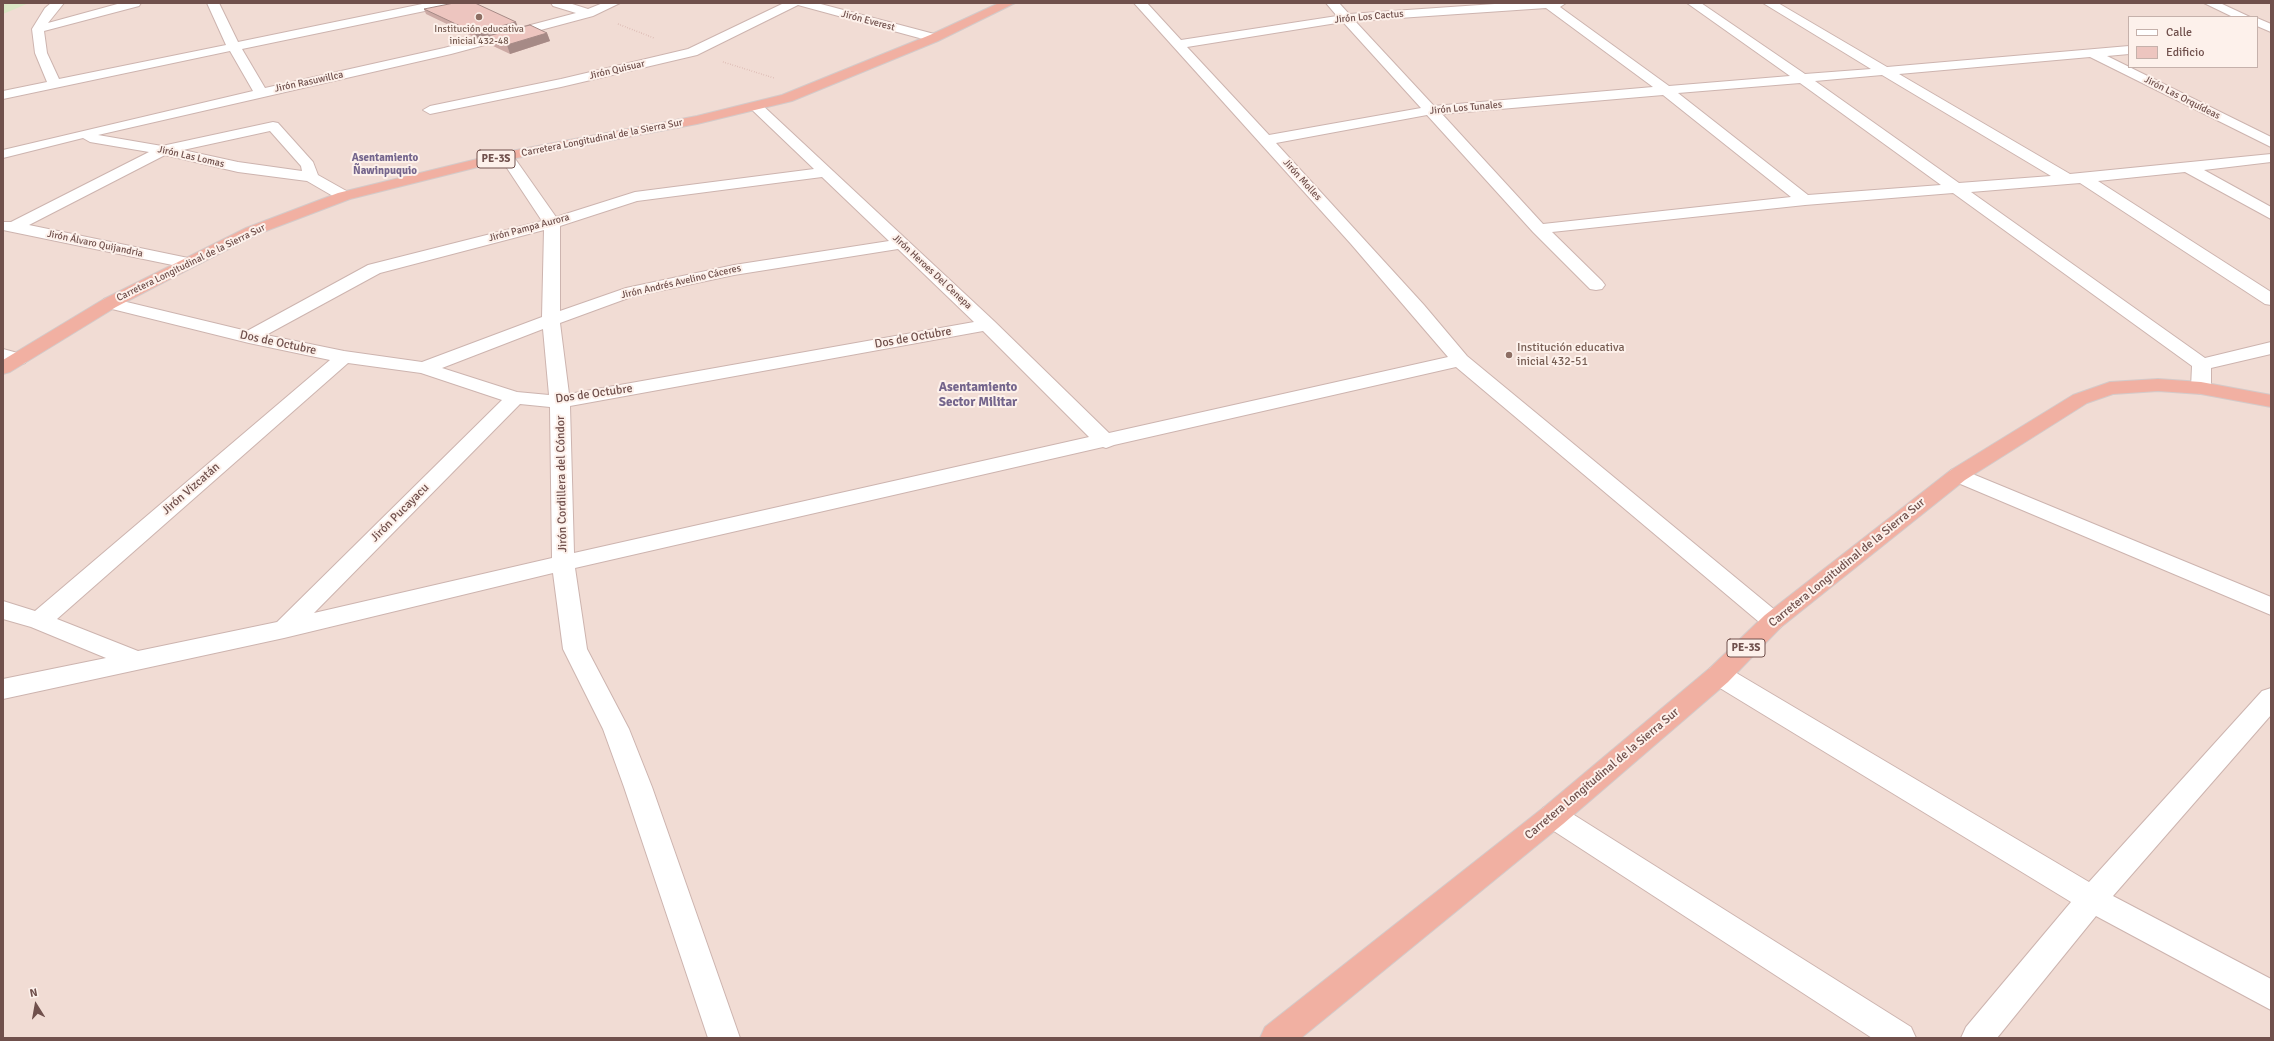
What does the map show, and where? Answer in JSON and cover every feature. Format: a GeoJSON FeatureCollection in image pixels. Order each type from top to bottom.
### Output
{"type":"FeatureCollection","features":[{"type":"Feature","properties":{"kind":"highway","name":"Carretera Longitudinal de la Sierra Sur"},"geometry":{"type":"LineString","coordinates":[[8,361],[110,303],[252,231],[344,196],[506,156],[755,106],[810,90],[934,38],[1009,3]]}},
{"type":"Feature","properties":{"kind":"highway","name":"Carretera Longitudinal de la Sierra Sur"},"geometry":{"type":"LineString","coordinates":[[1276,1038],[1553,816],[1719,675],[1773,621],[1958,475],[2080,399],[2110,388],[2158,386],[2201,388],[2271,401]]}},
{"type":"Feature","properties":{"kind":"street"},"geometry":{"type":"LineString","coordinates":[[54,83],[41,53],[38,29],[49,11],[58,3]]}},
{"type":"Feature","properties":{"kind":"street"},"geometry":{"type":"LineString","coordinates":[[38,29],[135,3]]}},
{"type":"Feature","properties":{"kind":"street"},"geometry":{"type":"LineString","coordinates":[[213,3],[234,47],[261,93]]}},
{"type":"Feature","properties":{"kind":"street"},"geometry":{"type":"LineString","coordinates":[[3,95],[54,83],[444,3]]}},
{"type":"Feature","properties":{"kind":"street"},"geometry":{"type":"LineString","coordinates":[[557,3],[589,13]]}},
{"type":"Feature","properties":{"kind":"street","name":"Jirón Rasuwillca"},"geometry":{"type":"LineString","coordinates":[[6,149],[72,136],[446,51],[589,13],[614,3]]}},
{"type":"Feature","properties":{"kind":"street","name":"Jirón Quisuar"},"geometry":{"type":"LineString","coordinates":[[430,110],[561,83],[692,52],[794,3]]}},
{"type":"Feature","properties":{"kind":"street","name":"Jirón Everest"},"geometry":{"type":"LineString","coordinates":[[803,3],[934,38]]}},
{"type":"Feature","properties":{"kind":"street","name":"Jirón Molles"},"geometry":{"type":"LineString","coordinates":[[1140,3],[1179,44],[1418,309],[1460,360],[1773,621]]}},
{"type":"Feature","properties":{"kind":"street"},"geometry":{"type":"LineString","coordinates":[[1332,3],[1429,111],[1539,229],[1596,285]]}},
{"type":"Feature","properties":{"kind":"street"},"geometry":{"type":"LineString","coordinates":[[1552,3],[1667,91],[1805,200]]}},
{"type":"Feature","properties":{"kind":"street","name":"Jirón Los Cactus"},"geometry":{"type":"LineString","coordinates":[[1179,44],[1346,18],[1552,3]]}},
{"type":"Feature","properties":{"kind":"street"},"geometry":{"type":"LineString","coordinates":[[1693,3],[1802,78],[2202,364],[2271,348]]}},
{"type":"Feature","properties":{"kind":"street"},"geometry":{"type":"LineString","coordinates":[[1769,3],[2065,178]]}},
{"type":"Feature","properties":{"kind":"street"},"geometry":{"type":"LineString","coordinates":[[2210,3],[2242,16]]}},
{"type":"Feature","properties":{"kind":"street"},"geometry":{"type":"LineString","coordinates":[[2258,23],[2269,35]]}},
{"type":"Feature","properties":{"kind":"street","name":"Jirón Los Tunales"},"geometry":{"type":"LineString","coordinates":[[1266,140],[1429,111],[2128,50]]}},
{"type":"Feature","properties":{"kind":"street","name":"Jirón Las Orquídeas"},"geometry":{"type":"LineString","coordinates":[[2093,54],[2271,143]]}},
{"type":"Feature","properties":{"kind":"street","name":"Jirón Heroes Del Cenepa"},"geometry":{"type":"LineString","coordinates":[[755,106],[988,325],[1106,442]]}},
{"type":"Feature","properties":{"kind":"street"},"geometry":{"type":"LineString","coordinates":[[8,226],[164,150],[273,126],[308,165],[311,177],[344,196]]}},
{"type":"Feature","properties":{"kind":"street","name":"Jirón Las Lomas"},"geometry":{"type":"LineString","coordinates":[[72,136],[129,142],[238,167],[311,177]]}},
{"type":"Feature","properties":{"kind":"street"},"geometry":{"type":"LineString","coordinates":[[506,156],[552,223]]}},
{"type":"Feature","properties":{"kind":"street"},"geometry":{"type":"LineString","coordinates":[[1539,229],[1805,200],[1957,189],[2065,178],[2083,178],[2271,158]]}},
{"type":"Feature","properties":{"kind":"street"},"geometry":{"type":"LineString","coordinates":[[2186,166],[2271,214]]}},
{"type":"Feature","properties":{"kind":"street","name":"Jirón Pampa Aurora"},"geometry":{"type":"LineString","coordinates":[[249,337],[374,269],[552,223],[635,197],[826,172]]}},
{"type":"Feature","properties":{"kind":"street"},"geometry":{"type":"LineString","coordinates":[[2083,178],[2271,300]]}},
{"type":"Feature","properties":{"kind":"street","name":"Jirón Cordillera del Cóndor"},"geometry":{"type":"LineString","coordinates":[[552,223],[551,321],[560,402],[563,563],[575,649],[616,729],[724,1038]]}},
{"type":"Feature","properties":{"kind":"street","name":"Jirón Álvaro Quijandria"},"geometry":{"type":"LineString","coordinates":[[8,226],[187,263]]}},
{"type":"Feature","properties":{"kind":"street","name":"Jirón Andrés Avelino Cáceres"},"geometry":{"type":"LineString","coordinates":[[424,368],[465,351],[626,293],[734,270],[901,244]]}},
{"type":"Feature","properties":{"kind":"street","name":"Dos de Octubre"},"geometry":{"type":"LineString","coordinates":[[110,303],[249,337],[344,357],[424,368],[515,398],[560,402],[988,325]]}},
{"type":"Feature","properties":{"kind":"street","name":"Jirón Vizcatán"},"geometry":{"type":"LineString","coordinates":[[39,621],[344,357]]}},
{"type":"Feature","properties":{"kind":"street"},"geometry":{"type":"LineString","coordinates":[[3,689],[284,629],[563,563],[1106,442],[1460,360]]}},
{"type":"Feature","properties":{"kind":"street"},"geometry":{"type":"LineString","coordinates":[[2201,388],[2202,364]]}},
{"type":"Feature","properties":{"kind":"street","name":"Jirón Pucayacu"},"geometry":{"type":"LineString","coordinates":[[284,629],[515,398]]}},
{"type":"Feature","properties":{"kind":"street"},"geometry":{"type":"LineString","coordinates":[[1958,475],[2271,606]]}},
{"type":"Feature","properties":{"kind":"street"},"geometry":{"type":"LineString","coordinates":[[3,610],[39,621],[136,660]]}},
{"type":"Feature","properties":{"kind":"street"},"geometry":{"type":"LineString","coordinates":[[1719,675],[2092,899],[2271,995]]}},
{"type":"Feature","properties":{"kind":"street"},"geometry":{"type":"LineString","coordinates":[[1977,1038],[2092,899],[2271,698]]}},
{"type":"Feature","properties":{"kind":"street"},"geometry":{"type":"LineString","coordinates":[[1553,816],[1900,1038]]}},
{"type":"Feature","properties":{"kind":"shaded area"},"geometry":{"type":"Polygon","coordinates":[[[3,3],[2271,3],[2271,1038],[3,1038],[3,3]]]}},
{"type":"Feature","properties":{"kind":"green space"},"geometry":{"type":"Polygon","coordinates":[[[3,3],[29,3],[3,14],[3,3]]]}},
{"type":"Feature","properties":{"kind":"building"},"geometry":{"type":"Polygon","coordinates":[[[454,3],[475,3],[516,22],[475,33],[424,9],[454,3]]]}},
{"type":"Feature","properties":{"kind":"building"},"geometry":{"type":"Polygon","coordinates":[[[530,25],[547,33],[507,45],[488,36],[530,25]]]}},
{"type":"Feature","properties":{"kind":"place","name":"Institución educativa inicial 432-48"},"geometry":{"type":"Point","coordinates":[479,17]}},
{"type":"Feature","properties":{"kind":"place","name":"Institución educativa inicial 432-51"},"geometry":{"type":"Point","coordinates":[1509,355]}},
{"type":"Feature","properties":{"kind":"district","name":"Asentamiento Ñawinpuquio"},"geometry":{"type":"Point","coordinates":[385,164]}},
{"type":"Feature","properties":{"kind":"district","name":"Asentamiento Sector Militar"},"geometry":{"type":"Point","coordinates":[978,396]}}]}
